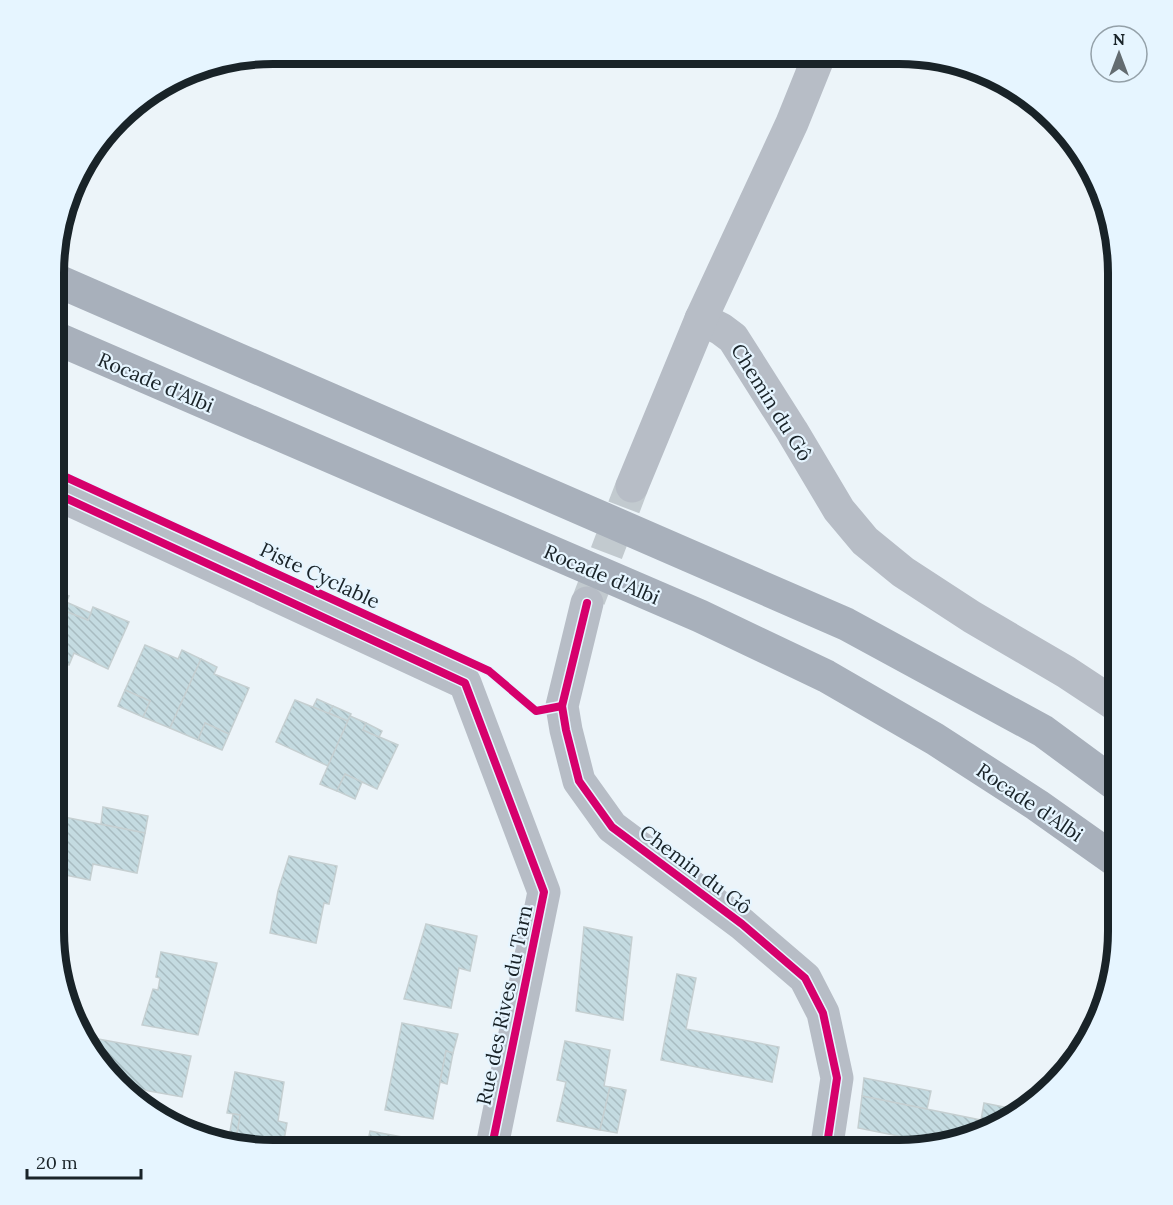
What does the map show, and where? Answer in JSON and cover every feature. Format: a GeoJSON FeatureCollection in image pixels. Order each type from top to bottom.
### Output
{"type":"FeatureCollection","features":[{"type":"Feature","properties":{"kind":"highway"},"geometry":{"type":"LineString","coordinates":[[64,284],[846,624],[1044,731],[1108,779]]}},
{"type":"Feature","properties":{"kind":"highway","name":"Rocade d'Albi"},"geometry":{"type":"LineString","coordinates":[[64,342],[700,616],[826,676],[935,739],[1037,805],[1108,855]]}},
{"type":"Feature","properties":{"kind":"street"},"geometry":{"type":"LineString","coordinates":[[633,486],[701,319],[792,123],[816,64]]}},
{"type":"Feature","properties":{"kind":"street","name":"Chemin du Gô"},"geometry":{"type":"LineString","coordinates":[[701,319],[733,338],[839,510],[865,541],[903,572],[972,617],[1108,699]]}},
{"type":"Feature","properties":{"kind":"street","name":"Rue des Rives du Tarn"},"geometry":{"type":"LineString","coordinates":[[64,497],[465,683],[544,892],[493,1140]]}},
{"type":"Feature","properties":{"kind":"street","name":"Chemin du Gô"},"geometry":{"type":"LineString","coordinates":[[587,603],[562,706],[579,781],[612,827],[742,924],[805,978],[823,1013],[837,1078],[828,1140]]}},
{"type":"Feature","properties":{"kind":"building"},"geometry":{"type":"Polygon","coordinates":[[[64,594],[69,596],[64,607],[64,594]]]}},
{"type":"Feature","properties":{"kind":"building"},"geometry":{"type":"Polygon","coordinates":[[[66,602],[91,613],[88,620],[65,611],[66,602]]]}},
{"type":"Feature","properties":{"kind":"building"},"geometry":{"type":"Polygon","coordinates":[[[93,607],[129,622],[108,669],[74,653],[69,665],[65,663],[65,611],[88,620],[93,607]]]}},
{"type":"Feature","properties":{"kind":"building"},"geometry":{"type":"Polygon","coordinates":[[[145,645],[178,659],[182,650],[201,659],[170,728],[143,717],[150,701],[125,690],[145,645]]]}},
{"type":"Feature","properties":{"kind":"building"},"geometry":{"type":"Polygon","coordinates":[[[201,659],[217,667],[214,674],[249,688],[229,734],[205,723],[198,740],[170,728],[201,659]]]}},
{"type":"Feature","properties":{"kind":"building"},"geometry":{"type":"Polygon","coordinates":[[[125,690],[150,701],[143,717],[118,706],[125,690]]]}},
{"type":"Feature","properties":{"kind":"building"},"geometry":{"type":"Polygon","coordinates":[[[317,699],[333,706],[329,714],[313,707],[317,699]]]}},
{"type":"Feature","properties":{"kind":"building"},"geometry":{"type":"Polygon","coordinates":[[[295,700],[348,721],[328,766],[276,742],[295,700]]]}},
{"type":"Feature","properties":{"kind":"building"},"geometry":{"type":"Polygon","coordinates":[[[333,706],[351,714],[348,721],[329,713],[333,706]]]}},
{"type":"Feature","properties":{"kind":"building"},"geometry":{"type":"Polygon","coordinates":[[[350,716],[366,723],[363,730],[398,745],[377,789],[345,774],[337,791],[320,784],[350,716]]]}},
{"type":"Feature","properties":{"kind":"building"},"geometry":{"type":"Polygon","coordinates":[[[205,723],[229,734],[222,750],[198,740],[205,723]]]}},
{"type":"Feature","properties":{"kind":"building"},"geometry":{"type":"Polygon","coordinates":[[[366,723],[382,731],[379,737],[363,730],[366,723]]]}},
{"type":"Feature","properties":{"kind":"building"},"geometry":{"type":"Polygon","coordinates":[[[345,774],[362,782],[355,799],[337,791],[345,774]]]}},
{"type":"Feature","properties":{"kind":"building"},"geometry":{"type":"Polygon","coordinates":[[[103,807],[148,816],[145,833],[101,824],[103,807]]]}},
{"type":"Feature","properties":{"kind":"building"},"geometry":{"type":"Polygon","coordinates":[[[65,817],[145,833],[137,873],[93,864],[90,880],[65,875],[65,817]]]}},
{"type":"Feature","properties":{"kind":"building"},"geometry":{"type":"Polygon","coordinates":[[[289,856],[337,866],[329,904],[324,903],[316,943],[270,933],[278,891],[289,856]]]}},
{"type":"Feature","properties":{"kind":"building"},"geometry":{"type":"Polygon","coordinates":[[[426,924],[477,936],[470,971],[459,968],[451,1008],[404,999],[426,924]]]}},
{"type":"Feature","properties":{"kind":"building"},"geometry":{"type":"Polygon","coordinates":[[[584,927],[632,937],[623,1020],[576,1011],[584,927]]]}},
{"type":"Feature","properties":{"kind":"building"},"geometry":{"type":"Polygon","coordinates":[[[161,952],[217,963],[198,1035],[142,1025],[153,989],[158,990],[160,978],[156,977],[161,952]]]}},
{"type":"Feature","properties":{"kind":"building"},"geometry":{"type":"Polygon","coordinates":[[[677,974],[696,978],[686,1029],[779,1047],[772,1082],[661,1060],[677,974]]]}},
{"type":"Feature","properties":{"kind":"building"},"geometry":{"type":"Polygon","coordinates":[[[402,1023],[458,1034],[453,1053],[446,1051],[433,1119],[385,1110],[402,1023]]]}},
{"type":"Feature","properties":{"kind":"building"},"geometry":{"type":"Polygon","coordinates":[[[93,1038],[191,1056],[182,1097],[136,1089],[116,1069],[93,1038]]]}},
{"type":"Feature","properties":{"kind":"building"},"geometry":{"type":"Polygon","coordinates":[[[565,1041],[610,1050],[604,1086],[610,1087],[600,1130],[557,1121],[566,1082],[557,1080],[565,1041]]]}},
{"type":"Feature","properties":{"kind":"building"},"geometry":{"type":"Polygon","coordinates":[[[446,1051],[453,1053],[447,1084],[440,1082],[446,1051]]]}},
{"type":"Feature","properties":{"kind":"building"},"geometry":{"type":"Polygon","coordinates":[[[235,1072],[284,1082],[278,1121],[287,1123],[284,1140],[236,1137],[240,1115],[227,1113],[235,1072]]]}},
{"type":"Feature","properties":{"kind":"building"},"geometry":{"type":"Polygon","coordinates":[[[864,1078],[931,1091],[927,1109],[862,1096],[864,1078]]]}},
{"type":"Feature","properties":{"kind":"building"},"geometry":{"type":"Polygon","coordinates":[[[610,1087],[626,1090],[617,1133],[600,1130],[610,1087]]]}},
{"type":"Feature","properties":{"kind":"building"},"geometry":{"type":"Polygon","coordinates":[[[862,1096],[987,1121],[967,1129],[916,1140],[858,1128],[862,1096]]]}},
{"type":"Feature","properties":{"kind":"building"},"geometry":{"type":"Polygon","coordinates":[[[984,1103],[1011,1108],[987,1121],[981,1120],[984,1103]]]}},
{"type":"Feature","properties":{"kind":"building"},"geometry":{"type":"Polygon","coordinates":[[[233,1114],[240,1115],[236,1137],[229,1135],[233,1114]]]}},
{"type":"Feature","properties":{"kind":"building"},"geometry":{"type":"Polygon","coordinates":[[[370,1131],[419,1140],[368,1140],[370,1131]]]}},
{"type":"Feature","properties":{"kind":"tunnel"},"geometry":{"type":"LineString","coordinates":[[589,599],[632,486]]}},
{"type":"Feature","properties":{"kind":"cycle path","name":"Piste Cyclable"},"geometry":{"type":"LineString","coordinates":[[64,476],[489,671],[536,711],[562,706]]}},
{"type":"Feature","properties":{"kind":"cycle path"},"geometry":{"type":"LineString","coordinates":[[64,497],[465,683],[544,892],[493,1140]]}},
{"type":"Feature","properties":{"kind":"cycle path"},"geometry":{"type":"LineString","coordinates":[[587,603],[562,706],[579,781],[612,827],[742,924],[805,978],[823,1013],[837,1078],[828,1140]]}}]}
